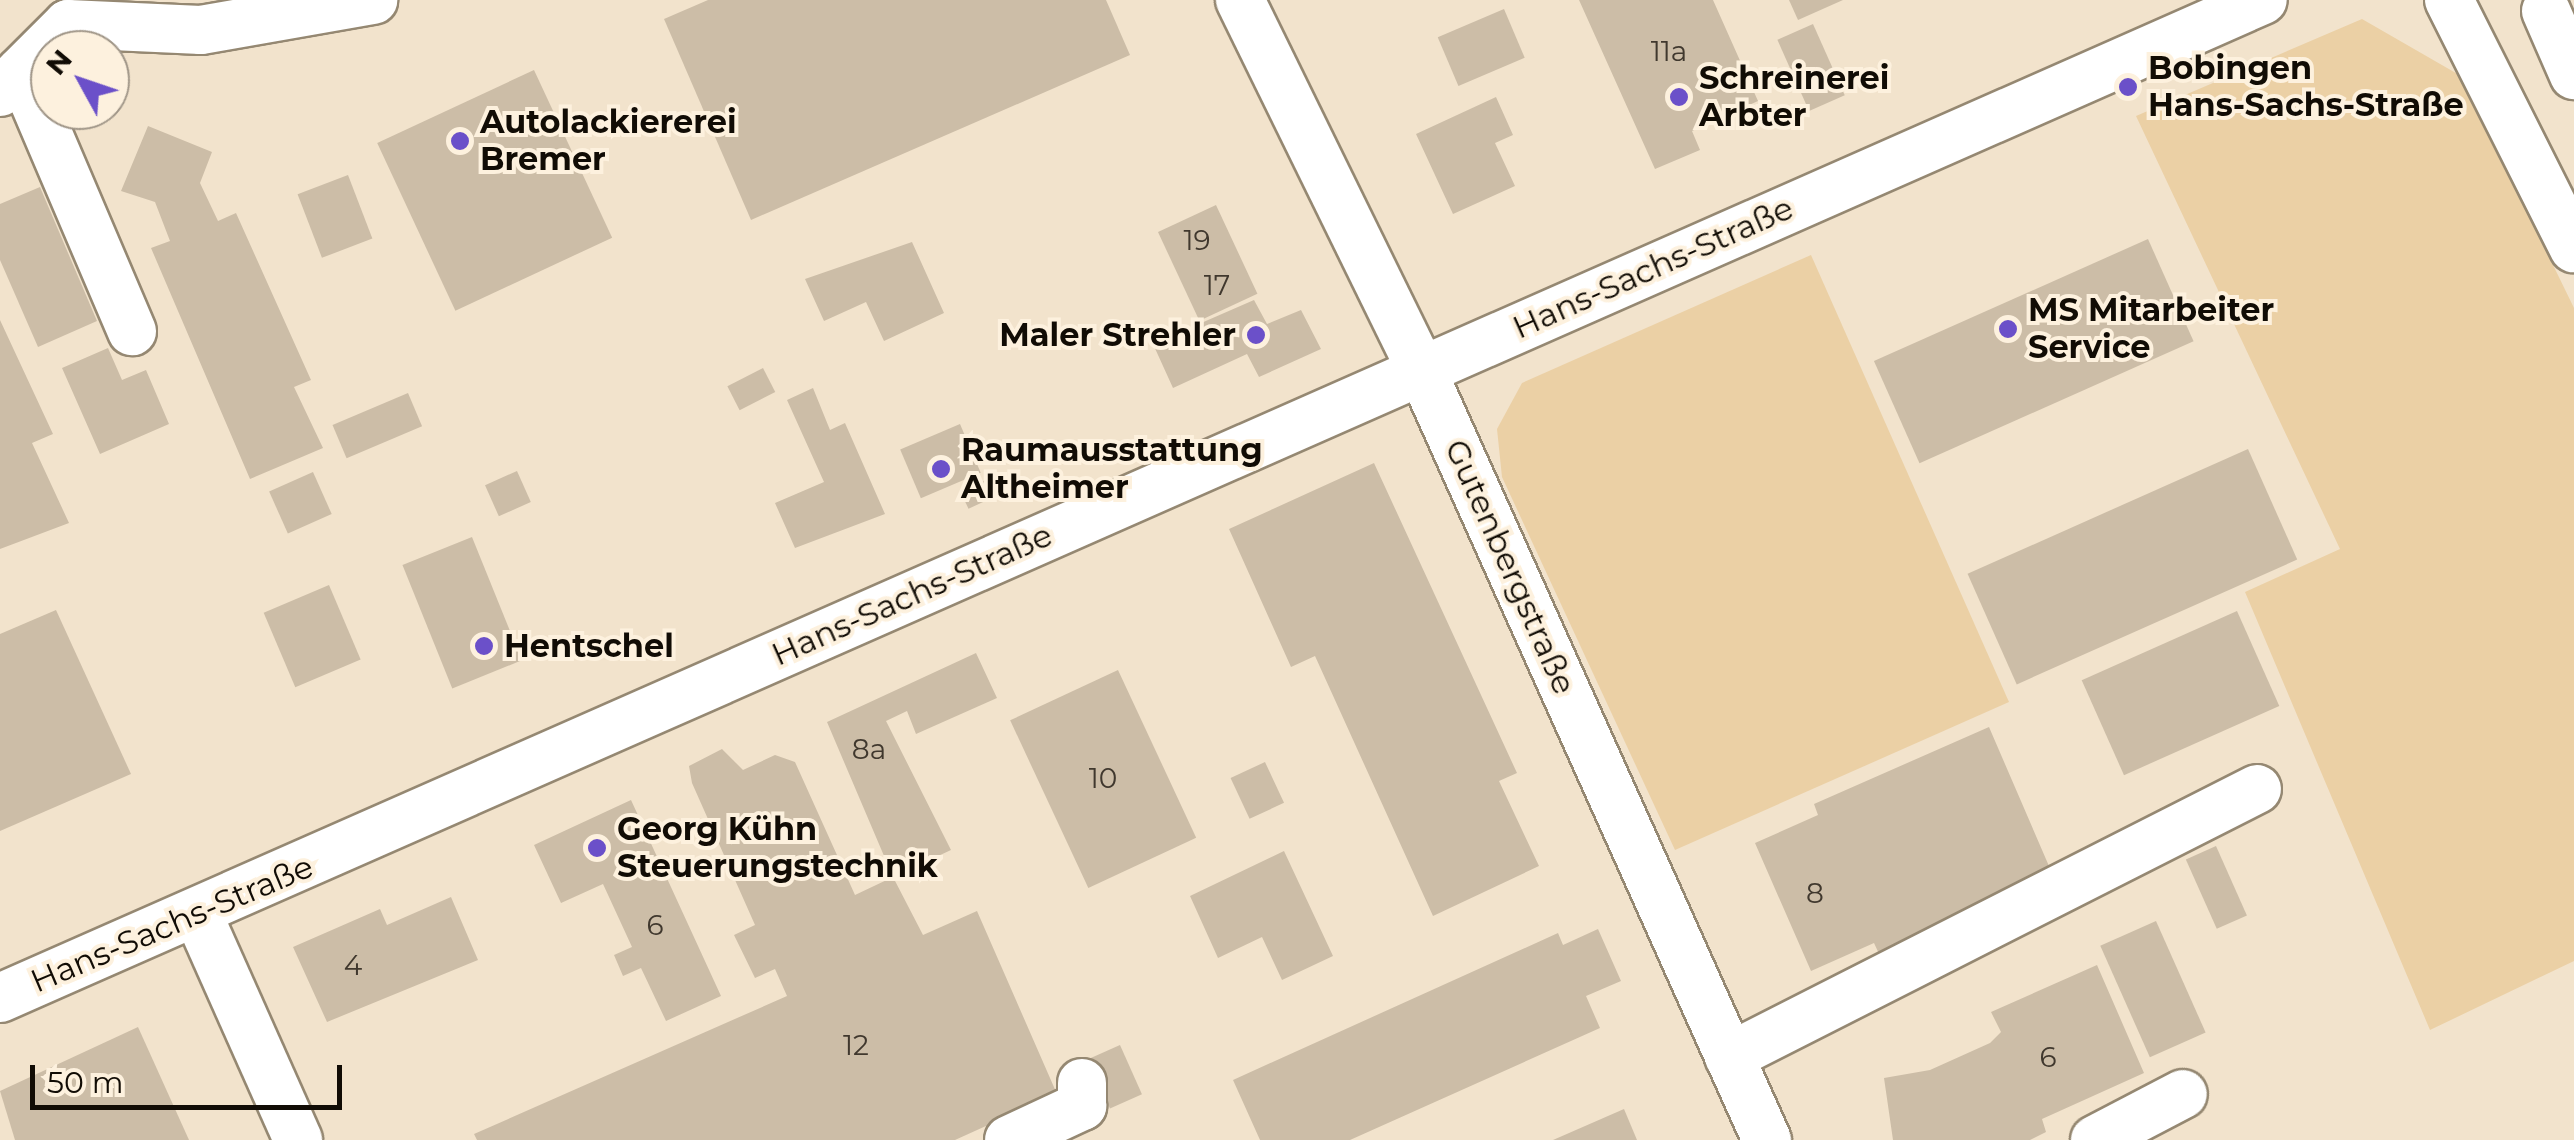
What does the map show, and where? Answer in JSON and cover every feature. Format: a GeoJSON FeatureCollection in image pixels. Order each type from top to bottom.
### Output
{"type":"FeatureCollection","features":[{"type":"Feature","properties":{"kind":"street"},"geometry":{"type":"LineString","coordinates":[[132,331],[10,81],[63,12],[201,30],[373,0]]}},
{"type":"Feature","properties":{"kind":"street","name":"Gutenbergstraße"},"geometry":{"type":"LineString","coordinates":[[1240,0],[1422,371],[1766,1140]]}},
{"type":"Feature","properties":{"kind":"street","name":"Hans-Sachs-Straße"},"geometry":{"type":"LineString","coordinates":[[0,998],[198,915],[2264,0]]}},
{"type":"Feature","properties":{"kind":"street"},"geometry":{"type":"LineString","coordinates":[[2449,0],[2560,183],[2574,248]]}},
{"type":"Feature","properties":{"kind":"street"},"geometry":{"type":"LineString","coordinates":[[2546,12],[2574,75]]}},
{"type":"Feature","properties":{"kind":"street"},"geometry":{"type":"LineString","coordinates":[[1729,1056],[2257,789]]}},
{"type":"Feature","properties":{"kind":"street"},"geometry":{"type":"LineString","coordinates":[[198,915],[298,1140]]}},
{"type":"Feature","properties":{"kind":"street"},"geometry":{"type":"LineString","coordinates":[[1009,1140],[1082,1106],[1082,1083]]}},
{"type":"Feature","properties":{"kind":"street"},"geometry":{"type":"LineString","coordinates":[[2095,1140],[2183,1094]]}},
{"type":"Feature","properties":{"kind":"shaded area"},"geometry":{"type":"Polygon","coordinates":[[[2362,19],[2461,76],[2574,308],[2574,961],[2430,1030],[2245,592],[2340,549],[2136,116],[2362,19]]]}},
{"type":"Feature","properties":{"kind":"shaded area"},"geometry":{"type":"Polygon","coordinates":[[[1811,255],[2009,702],[1675,850],[1502,477],[1497,429],[1522,383],[1811,255]]]}},
{"type":"Feature","properties":{"kind":"building"},"geometry":{"type":"Polygon","coordinates":[[[708,0],[1106,0],[1130,55],[751,220],[664,19],[708,0]]]}},
{"type":"Feature","properties":{"kind":"building"},"geometry":{"type":"Polygon","coordinates":[[[1579,0],[1713,0],[1758,101],[1692,131],[1700,150],[1655,169],[1579,0]]]}},
{"type":"Feature","properties":{"kind":"building"},"geometry":{"type":"Polygon","coordinates":[[[1789,0],[1843,0],[1798,20],[1789,0]]]}},
{"type":"Feature","properties":{"kind":"building"},"geometry":{"type":"Polygon","coordinates":[[[1504,9],[1525,58],[1458,86],[1438,37],[1504,9]]]}},
{"type":"Feature","properties":{"kind":"building"},"geometry":{"type":"Polygon","coordinates":[[[1813,24],[1845,95],[1809,111],[1777,40],[1813,24]]]}},
{"type":"Feature","properties":{"kind":"building"},"geometry":{"type":"Polygon","coordinates":[[[534,70],[612,238],[455,311],[377,143],[534,70]]]}},
{"type":"Feature","properties":{"kind":"building"},"geometry":{"type":"Polygon","coordinates":[[[1496,97],[1513,135],[1495,143],[1515,186],[1453,214],[1416,134],[1496,97]]]}},
{"type":"Feature","properties":{"kind":"building"},"geometry":{"type":"Polygon","coordinates":[[[148,126],[212,152],[200,183],[218,221],[236,213],[311,380],[294,387],[323,448],[250,479],[151,248],[170,241],[155,202],[121,191],[148,126]]]}},
{"type":"Feature","properties":{"kind":"building"},"geometry":{"type":"Polygon","coordinates":[[[348,175],[372,238],[322,258],[298,194],[348,175]]]}},
{"type":"Feature","properties":{"kind":"building"},"geometry":{"type":"Polygon","coordinates":[[[40,187],[97,321],[38,347],[0,260],[0,204],[40,187]]]}},
{"type":"Feature","properties":{"kind":"building"},"geometry":{"type":"Polygon","coordinates":[[[1216,205],[1257,294],[1199,321],[1158,232],[1216,205]]]}},
{"type":"Feature","properties":{"kind":"building"},"geometry":{"type":"Polygon","coordinates":[[[2148,239],[2194,341],[1919,463],[1874,361],[2148,239]]]}},
{"type":"Feature","properties":{"kind":"building"},"geometry":{"type":"Polygon","coordinates":[[[912,242],[944,313],[884,341],[866,302],[824,321],[805,279],[912,242]]]}},
{"type":"Feature","properties":{"kind":"building"},"geometry":{"type":"Polygon","coordinates":[[[1254,300],[1267,324],[1301,310],[1321,349],[1259,377],[1247,354],[1173,388],[1153,344],[1254,300]]]}},
{"type":"Feature","properties":{"kind":"building"},"geometry":{"type":"Polygon","coordinates":[[[0,320],[53,434],[32,443],[69,523],[0,549],[0,320]]]}},
{"type":"Feature","properties":{"kind":"building"},"geometry":{"type":"Polygon","coordinates":[[[108,348],[122,380],[146,370],[169,424],[100,454],[62,368],[108,348]]]}},
{"type":"Feature","properties":{"kind":"building"},"geometry":{"type":"Polygon","coordinates":[[[763,368],[775,392],[740,410],[727,386],[763,368]]]}},
{"type":"Feature","properties":{"kind":"building"},"geometry":{"type":"Polygon","coordinates":[[[813,388],[830,430],[845,423],[885,514],[795,548],[775,503],[824,482],[787,400],[813,388]]]}},
{"type":"Feature","properties":{"kind":"building"},"geometry":{"type":"Polygon","coordinates":[[[408,393],[422,426],[347,458],[333,425],[408,393]]]}},
{"type":"Feature","properties":{"kind":"building"},"geometry":{"type":"Polygon","coordinates":[[[960,424],[981,473],[921,498],[900,449],[960,424]]]}},
{"type":"Feature","properties":{"kind":"building"},"geometry":{"type":"Polygon","coordinates":[[[2248,449],[2297,560],[2017,684],[1968,574],[2248,449]]]}},
{"type":"Feature","properties":{"kind":"building"},"geometry":{"type":"Polygon","coordinates":[[[1374,463],[1517,773],[1499,781],[1539,866],[1433,916],[1315,656],[1291,667],[1229,529],[1374,463]]]}},
{"type":"Feature","properties":{"kind":"building"},"geometry":{"type":"Polygon","coordinates":[[[517,471],[531,502],[499,516],[485,485],[517,471]]]}},
{"type":"Feature","properties":{"kind":"building"},"geometry":{"type":"Polygon","coordinates":[[[313,472],[332,514],[288,534],[269,492],[313,472]]]}},
{"type":"Feature","properties":{"kind":"building"},"geometry":{"type":"Polygon","coordinates":[[[994,476],[1002,493],[968,509],[960,492],[994,476]]]}},
{"type":"Feature","properties":{"kind":"building"},"geometry":{"type":"Polygon","coordinates":[[[472,537],[522,660],[452,688],[402,565],[472,537]]]}},
{"type":"Feature","properties":{"kind":"building"},"geometry":{"type":"Polygon","coordinates":[[[329,585],[361,660],[295,687],[264,613],[329,585]]]}},
{"type":"Feature","properties":{"kind":"building"},"geometry":{"type":"Polygon","coordinates":[[[56,610],[131,774],[0,831],[0,634],[56,610]]]}},
{"type":"Feature","properties":{"kind":"building"},"geometry":{"type":"Polygon","coordinates":[[[2237,611],[2279,706],[2124,775],[2082,680],[2237,611]]]}},
{"type":"Feature","properties":{"kind":"building"},"geometry":{"type":"Polygon","coordinates":[[[976,653],[997,698],[916,734],[907,711],[886,721],[951,850],[893,877],[827,722],[976,653]]]}},
{"type":"Feature","properties":{"kind":"building"},"geometry":{"type":"Polygon","coordinates":[[[1118,670],[1196,838],[1088,888],[1010,720],[1118,670]]]}},
{"type":"Feature","properties":{"kind":"building"},"geometry":{"type":"Polygon","coordinates":[[[1989,727],[2055,880],[1880,956],[1874,943],[1811,971],[1755,843],[1818,815],[1814,804],[1989,727]]]}},
{"type":"Feature","properties":{"kind":"building"},"geometry":{"type":"Polygon","coordinates":[[[722,749],[743,770],[775,755],[795,762],[855,895],[893,877],[923,935],[977,911],[1057,1094],[955,1140],[477,1140],[474,1134],[787,996],[775,969],[755,978],[734,935],[755,925],[692,783],[689,766],[722,749]]]}},
{"type":"Feature","properties":{"kind":"building"},"geometry":{"type":"Polygon","coordinates":[[[1265,762],[1284,803],[1250,819],[1231,778],[1265,762]]]}},
{"type":"Feature","properties":{"kind":"building"},"geometry":{"type":"Polygon","coordinates":[[[631,800],[721,996],[666,1021],[641,968],[623,976],[614,955],[632,947],[603,884],[561,903],[534,845],[631,800]]]}},
{"type":"Feature","properties":{"kind":"building"},"geometry":{"type":"Polygon","coordinates":[[[2216,846],[2247,915],[2217,929],[2186,859],[2216,846]]]}},
{"type":"Feature","properties":{"kind":"building"},"geometry":{"type":"Polygon","coordinates":[[[1284,851],[1333,956],[1282,980],[1262,937],[1218,958],[1190,896],[1284,851]]]}},
{"type":"Feature","properties":{"kind":"building"},"geometry":{"type":"Polygon","coordinates":[[[451,897],[478,960],[327,1022],[293,947],[380,909],[387,925],[451,897]]]}},
{"type":"Feature","properties":{"kind":"building"},"geometry":{"type":"Polygon","coordinates":[[[2156,921],[2206,1032],[2150,1057],[2100,946],[2156,921]]]}},
{"type":"Feature","properties":{"kind":"building"},"geometry":{"type":"Polygon","coordinates":[[[1598,929],[1621,981],[1586,996],[1600,1028],[1350,1140],[1260,1140],[1233,1080],[1558,933],[1563,945],[1598,929]]]}},
{"type":"Feature","properties":{"kind":"building"},"geometry":{"type":"Polygon","coordinates":[[[2097,965],[2144,1073],[2042,1119],[2046,1132],[2030,1140],[1893,1140],[1884,1078],[1930,1070],[1990,1043],[2001,1032],[1991,1012],[2097,965]]]}},
{"type":"Feature","properties":{"kind":"building"},"geometry":{"type":"Polygon","coordinates":[[[138,1027],[189,1140],[15,1140],[0,1091],[138,1027]]]}},
{"type":"Feature","properties":{"kind":"building"},"geometry":{"type":"Polygon","coordinates":[[[1120,1045],[1142,1094],[1110,1109],[1088,1059],[1120,1045]]]}},
{"type":"Feature","properties":{"kind":"building"},"geometry":{"type":"Polygon","coordinates":[[[1624,1109],[1637,1140],[1553,1140],[1624,1109]]]}},
{"type":"Feature","properties":{"kind":"place","name":"Bobingen Hans-Sachs-Straße"},"geometry":{"type":"Point","coordinates":[2128,87]}},
{"type":"Feature","properties":{"kind":"place","name":"Schreinerei Arbter"},"geometry":{"type":"Point","coordinates":[1679,97]}},
{"type":"Feature","properties":{"kind":"place","name":"Autolackiererei Bremer"},"geometry":{"type":"Point","coordinates":[460,141]}},
{"type":"Feature","properties":{"kind":"place","name":"MS Mitarbeiter Service"},"geometry":{"type":"Point","coordinates":[2008,329]}},
{"type":"Feature","properties":{"kind":"place","name":"Maler Strehler"},"geometry":{"type":"Point","coordinates":[1256,335]}},
{"type":"Feature","properties":{"kind":"place","name":"Raumausstattung Altheimer"},"geometry":{"type":"Point","coordinates":[941,469]}},
{"type":"Feature","properties":{"kind":"place","name":"Hentschel"},"geometry":{"type":"Point","coordinates":[484,646]}},
{"type":"Feature","properties":{"kind":"place","name":"Georg Kühn Steuerungstechnik"},"geometry":{"type":"Point","coordinates":[597,848]}}]}
